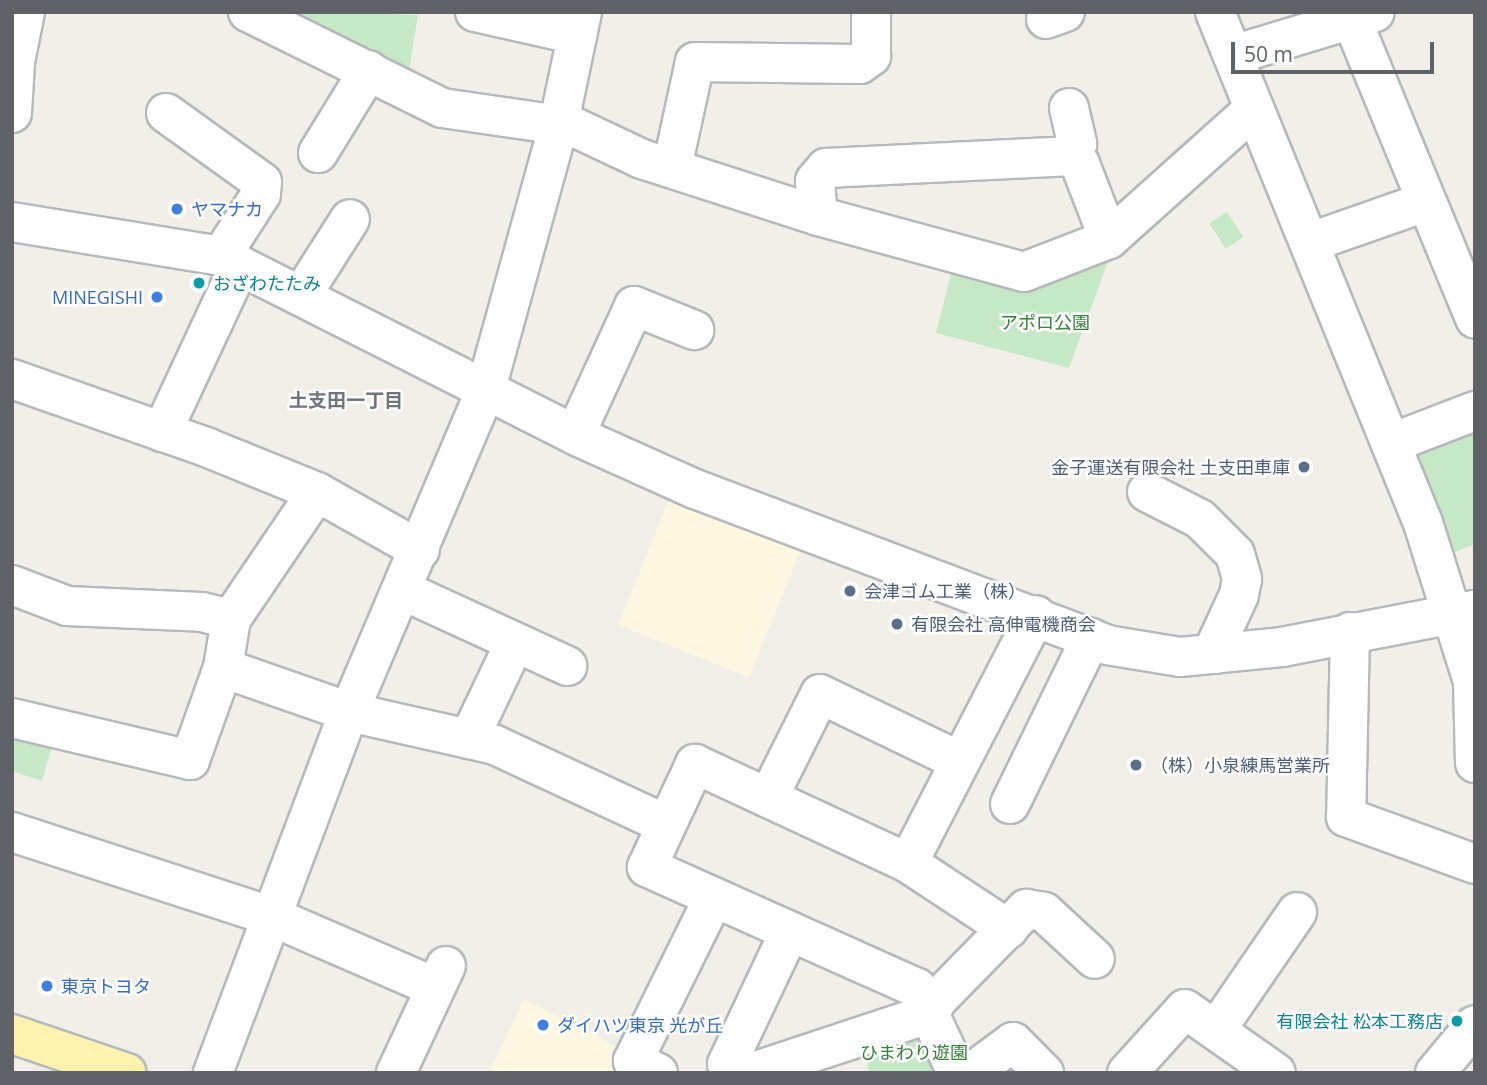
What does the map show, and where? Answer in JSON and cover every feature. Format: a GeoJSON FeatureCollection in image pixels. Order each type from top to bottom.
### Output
{"type":"FeatureCollection","features":[{"type":"Feature","properties":{"kind":"main road"},"geometry":{"type":"LineString","coordinates":[[12,1034],[127,1073]]}},
{"type":"Feature","properties":{"kind":"street"},"geometry":{"type":"LineString","coordinates":[[248,12],[442,108],[558,128],[574,127],[672,168],[817,216],[1024,272],[1109,239],[1254,109]]}},
{"type":"Feature","properties":{"kind":"street"},"geometry":{"type":"LineString","coordinates":[[213,1073],[349,712],[420,550],[486,389],[558,128],[580,24],[475,12]]}},
{"type":"Feature","properties":{"kind":"street"},"geometry":{"type":"LineString","coordinates":[[672,168],[695,62],[860,64],[871,56],[871,12]]}},
{"type":"Feature","properties":{"kind":"street"},"geometry":{"type":"LineString","coordinates":[[1215,12],[1464,611],[1473,682],[1475,763]]}},
{"type":"Feature","properties":{"kind":"street"},"geometry":{"type":"LineString","coordinates":[[1233,55],[1364,16],[1425,202],[1475,319]]}},
{"type":"Feature","properties":{"kind":"street"},"geometry":{"type":"LineString","coordinates":[[12,113],[19,31]]}},
{"type":"Feature","properties":{"kind":"street"},"geometry":{"type":"LineString","coordinates":[[318,153],[369,70]]}},
{"type":"Feature","properties":{"kind":"street"},"geometry":{"type":"LineString","coordinates":[[1069,108],[1077,144],[1073,156]]}},
{"type":"Feature","properties":{"kind":"street"},"geometry":{"type":"LineString","coordinates":[[162,432],[230,261],[261,194],[262,182],[166,113]]}},
{"type":"Feature","properties":{"kind":"street"},"geometry":{"type":"LineString","coordinates":[[817,216],[814,181],[827,168],[1073,156]]}},
{"type":"Feature","properties":{"kind":"street"},"geometry":{"type":"LineString","coordinates":[[1073,156],[1080,164],[1109,239]]}},
{"type":"Feature","properties":{"kind":"street"},"geometry":{"type":"LineString","coordinates":[[1311,242],[1425,202]]}},
{"type":"Feature","properties":{"kind":"street"},"geometry":{"type":"LineString","coordinates":[[300,296],[350,219]]}},
{"type":"Feature","properties":{"kind":"street"},"geometry":{"type":"LineString","coordinates":[[12,222],[230,261],[575,435],[695,489],[1036,615],[1107,645],[1180,657],[1216,654],[1464,611]]}},
{"type":"Feature","properties":{"kind":"street"},"geometry":{"type":"LineString","coordinates":[[575,435],[634,306],[694,330]]}},
{"type":"Feature","properties":{"kind":"street"},"geometry":{"type":"LineString","coordinates":[[12,379],[162,432],[317,492],[420,550]]}},
{"type":"Feature","properties":{"kind":"street"},"geometry":{"type":"LineString","coordinates":[[1392,443],[1475,411]]}},
{"type":"Feature","properties":{"kind":"street"},"geometry":{"type":"LineString","coordinates":[[12,718],[190,760],[223,668],[231,619],[317,492]]}},
{"type":"Feature","properties":{"kind":"street"},"geometry":{"type":"LineString","coordinates":[[1147,492],[1200,519],[1235,554],[1242,579],[1239,596],[1215,647],[1216,654]]}},
{"type":"Feature","properties":{"kind":"street"},"geometry":{"type":"LineString","coordinates":[[12,585],[67,606],[202,612],[231,619]]}},
{"type":"Feature","properties":{"kind":"street"},"geometry":{"type":"LineString","coordinates":[[402,590],[567,666]]}},
{"type":"Feature","properties":{"kind":"street"},"geometry":{"type":"LineString","coordinates":[[908,863],[957,761],[1036,615]]}},
{"type":"Feature","properties":{"kind":"street"},"geometry":{"type":"LineString","coordinates":[[1350,632],[1346,817],[1475,864]]}},
{"type":"Feature","properties":{"kind":"street"},"geometry":{"type":"LineString","coordinates":[[1010,804],[1091,638]]}},
{"type":"Feature","properties":{"kind":"street"},"geometry":{"type":"LineString","coordinates":[[468,739],[515,642]]}},
{"type":"Feature","properties":{"kind":"street"},"geometry":{"type":"LineString","coordinates":[[223,668],[349,712],[495,745],[665,824]]}},
{"type":"Feature","properties":{"kind":"street"},"geometry":{"type":"LineString","coordinates":[[768,798],[820,694],[957,761]]}},
{"type":"Feature","properties":{"kind":"street"},"geometry":{"type":"LineString","coordinates":[[957,1073],[917,988],[790,930],[713,899],[647,867],[695,764],[908,863],[1008,929]]}},
{"type":"Feature","properties":{"kind":"street"},"geometry":{"type":"LineString","coordinates":[[12,832],[272,916],[441,975],[396,1073]]}},
{"type":"Feature","properties":{"kind":"street"},"geometry":{"type":"LineString","coordinates":[[658,1073],[633,1061],[713,899]]}},
{"type":"Feature","properties":{"kind":"street"},"geometry":{"type":"LineString","coordinates":[[750,1073],[931,1013],[936,1001],[1026,909],[1044,912],[1095,960]]}},
{"type":"Feature","properties":{"kind":"street"},"geometry":{"type":"LineString","coordinates":[[1216,1030],[1297,912]]}},
{"type":"Feature","properties":{"kind":"street"},"geometry":{"type":"LineString","coordinates":[[729,1073],[727,1063],[790,930]]}},
{"type":"Feature","properties":{"kind":"street"},"geometry":{"type":"LineString","coordinates":[[1126,1073],[1185,1009],[1276,1073]]}},
{"type":"Feature","properties":{"kind":"street"},"geometry":{"type":"LineString","coordinates":[[1435,1073],[1475,1025]]}},
{"type":"Feature","properties":{"kind":"street"},"geometry":{"type":"LineString","coordinates":[[971,1073],[1013,1042],[1044,1073]]}},
{"type":"Feature","properties":{"kind":"shaded area"},"geometry":{"type":"Polygon","coordinates":[[[672,492],[803,545],[749,677],[618,625],[672,492]]]}},
{"type":"Feature","properties":{"kind":"shaded area","name":"ダイハツ東京 光が丘"},"geometry":{"type":"Polygon","coordinates":[[[524,999],[626,1052],[616,1073],[489,1073],[524,999]]]}},
{"type":"Feature","properties":{"kind":"green space"},"geometry":{"type":"Polygon","coordinates":[[[279,12],[418,15],[408,77],[279,12]]]}},
{"type":"Feature","properties":{"kind":"green space"},"geometry":{"type":"Polygon","coordinates":[[[1227,212],[1243,237],[1226,249],[1209,223],[1227,212]]]}},
{"type":"Feature","properties":{"kind":"green space","name":"アポロ公園"},"geometry":{"type":"Polygon","coordinates":[[[1109,259],[1069,368],[936,333],[952,270],[1020,291],[1109,259]]]}},
{"type":"Feature","properties":{"kind":"green space"},"geometry":{"type":"Polygon","coordinates":[[[1475,422],[1475,544],[1448,555],[1410,457],[1475,422]]]}},
{"type":"Feature","properties":{"kind":"green space"},"geometry":{"type":"Polygon","coordinates":[[[12,728],[54,739],[42,781],[12,771],[12,728]]]}},
{"type":"Feature","properties":{"kind":"green space","name":"ひまわり遊園"},"geometry":{"type":"Polygon","coordinates":[[[920,1028],[948,1073],[870,1073],[863,1050],[920,1028]]]}},
{"type":"Feature","properties":{"kind":"place","name":"ヤマナカ"},"geometry":{"type":"Point","coordinates":[177,209]}},
{"type":"Feature","properties":{"kind":"place","name":"おざわたたみ"},"geometry":{"type":"Point","coordinates":[199,283]}},
{"type":"Feature","properties":{"kind":"place","name":"MINEGISHI"},"geometry":{"type":"Point","coordinates":[157,297]}},
{"type":"Feature","properties":{"kind":"place","name":"金子運送有限会社 土支田車庫"},"geometry":{"type":"Point","coordinates":[1304,467]}},
{"type":"Feature","properties":{"kind":"place","name":"会津ゴム工業（株）"},"geometry":{"type":"Point","coordinates":[850,591]}},
{"type":"Feature","properties":{"kind":"place","name":"有限会社 高伸電機商会"},"geometry":{"type":"Point","coordinates":[897,624]}},
{"type":"Feature","properties":{"kind":"place","name":"（株）小泉練馬営業所"},"geometry":{"type":"Point","coordinates":[1136,765]}},
{"type":"Feature","properties":{"kind":"place","name":"東京トヨタ"},"geometry":{"type":"Point","coordinates":[47,986]}},
{"type":"Feature","properties":{"kind":"place","name":"有限会社 松本工務店"},"geometry":{"type":"Point","coordinates":[1457,1021]}},
{"type":"Feature","properties":{"kind":"place","name":"ダイハツ東京 光が丘"},"geometry":{"type":"Point","coordinates":[543,1025]}},
{"type":"Feature","properties":{"kind":"district","name":"土支田一丁目"},"geometry":{"type":"Point","coordinates":[346,401]}}]}
